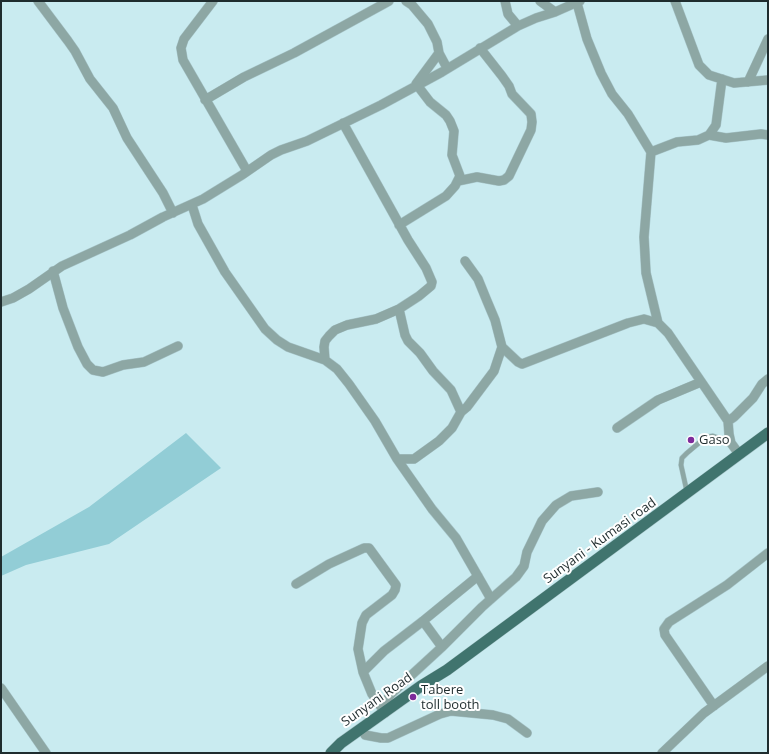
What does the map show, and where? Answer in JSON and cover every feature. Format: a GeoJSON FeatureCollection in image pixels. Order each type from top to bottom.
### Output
{"type":"FeatureCollection","features":[{"type":"Feature","properties":{"kind":"main road","name":"Sunyani - Kumasi road"},"geometry":{"type":"LineString","coordinates":[[447,670],[768,433]]}},
{"type":"Feature","properties":{"kind":"main road","name":"Sunyani Road"},"geometry":{"type":"LineString","coordinates":[[331,753],[341,743],[383,710],[447,670]]}},
{"type":"Feature","properties":{"kind":"main road","name":"Sunyani Road"},"geometry":{"type":"LineString","coordinates":[[338,753],[425,692],[447,670]]}},
{"type":"Feature","properties":{"kind":"street"},"geometry":{"type":"LineString","coordinates":[[38,1],[75,50],[90,79],[113,108],[127,138],[176,212],[198,224]]}},
{"type":"Feature","properties":{"kind":"street"},"geometry":{"type":"LineString","coordinates":[[213,1],[184,39],[181,48],[183,60],[247,171]]}},
{"type":"Feature","properties":{"kind":"street"},"geometry":{"type":"LineString","coordinates":[[205,100],[244,76],[294,53],[389,1]]}},
{"type":"Feature","properties":{"kind":"street"},"geometry":{"type":"LineString","coordinates":[[406,1],[412,5],[428,24],[437,42],[439,53],[447,68]]}},
{"type":"Feature","properties":{"kind":"street"},"geometry":{"type":"LineString","coordinates":[[505,1],[508,14],[518,26]]}},
{"type":"Feature","properties":{"kind":"street"},"geometry":{"type":"LineString","coordinates":[[540,1],[555,12]]}},
{"type":"Feature","properties":{"kind":"street"},"geometry":{"type":"LineString","coordinates":[[675,1],[700,65],[709,75],[734,83],[768,80]]}},
{"type":"Feature","properties":{"kind":"street"},"geometry":{"type":"LineString","coordinates":[[1,302],[13,298],[29,289],[53,271],[192,205],[280,150],[307,140],[381,105],[518,26],[579,2],[588,39],[600,73],[612,94],[628,114],[651,152],[644,237],[646,273],[658,323]]}},
{"type":"Feature","properties":{"kind":"street"},"geometry":{"type":"LineString","coordinates":[[748,82],[768,39]]}},
{"type":"Feature","properties":{"kind":"street"},"geometry":{"type":"LineString","coordinates":[[458,182],[477,177],[499,181],[510,176],[531,130],[531,114],[512,94],[509,86],[480,48]]}},
{"type":"Feature","properties":{"kind":"street"},"geometry":{"type":"LineString","coordinates":[[415,86],[439,53]]}},
{"type":"Feature","properties":{"kind":"street"},"geometry":{"type":"LineString","coordinates":[[651,152],[677,142],[698,140],[709,135],[716,125],[722,79]]}},
{"type":"Feature","properties":{"kind":"street"},"geometry":{"type":"LineString","coordinates":[[399,225],[446,196],[458,182],[460,176],[452,155],[454,131],[450,121],[446,115],[430,102],[415,86]]}},
{"type":"Feature","properties":{"kind":"street"},"geometry":{"type":"LineString","coordinates":[[325,360],[325,341],[335,330],[347,325],[383,316],[399,309],[431,286],[432,282],[426,268],[399,225],[343,123]]}},
{"type":"Feature","properties":{"kind":"street"},"geometry":{"type":"LineString","coordinates":[[709,135],[726,138],[760,134],[768,135]]}},
{"type":"Feature","properties":{"kind":"street"},"geometry":{"type":"LineString","coordinates":[[192,205],[198,224],[225,272],[265,329],[276,340],[325,360],[337,369],[353,389],[375,421],[397,459],[432,509],[456,538],[491,599]]}},
{"type":"Feature","properties":{"kind":"street"},"geometry":{"type":"LineString","coordinates":[[465,261],[478,279],[495,320],[502,347],[522,364],[628,323],[644,319],[658,323],[668,333],[728,421],[731,443],[739,454]]}},
{"type":"Feature","properties":{"kind":"street"},"geometry":{"type":"LineString","coordinates":[[53,271],[78,347],[87,364],[93,370],[103,372],[123,365],[144,362],[178,346]]}},
{"type":"Feature","properties":{"kind":"street"},"geometry":{"type":"LineString","coordinates":[[399,309],[405,335],[408,341],[451,390],[461,412]]}},
{"type":"Feature","properties":{"kind":"street"},"geometry":{"type":"LineString","coordinates":[[397,459],[414,459],[439,441],[452,428],[461,412],[467,407],[494,371],[502,347]]}},
{"type":"Feature","properties":{"kind":"street"},"geometry":{"type":"LineString","coordinates":[[728,421],[754,398],[762,384],[768,379]]}},
{"type":"Feature","properties":{"kind":"street"},"geometry":{"type":"LineString","coordinates":[[617,428],[658,400],[701,382]]}},
{"type":"Feature","properties":{"kind":"street"},"geometry":{"type":"LineString","coordinates":[[296,584],[329,564],[364,548],[369,548],[396,585],[396,590],[392,595],[366,616],[362,623],[358,649],[363,672],[372,694],[383,710],[403,683],[516,577],[524,566],[527,552],[542,521],[556,505],[571,496],[598,492]]}},
{"type":"Feature","properties":{"kind":"street"},"geometry":{"type":"LineString","coordinates":[[714,706],[665,635],[664,629],[669,622],[727,585],[768,553]]}},
{"type":"Feature","properties":{"kind":"street"},"geometry":{"type":"LineString","coordinates":[[363,672],[384,651],[478,576]]}},
{"type":"Feature","properties":{"kind":"street"},"geometry":{"type":"LineString","coordinates":[[423,621],[442,647]]}},
{"type":"Feature","properties":{"kind":"street"},"geometry":{"type":"LineString","coordinates":[[662,753],[692,724],[768,666]]}},
{"type":"Feature","properties":{"kind":"street"},"geometry":{"type":"LineString","coordinates":[[1,688],[46,753]]}},
{"type":"Feature","properties":{"kind":"street"},"geometry":{"type":"LineString","coordinates":[[365,735],[388,738],[440,714],[451,711],[493,715],[508,719],[527,733]]}},
{"type":"Feature","properties":{"kind":"lane"},"geometry":{"type":"LineString","coordinates":[[687,494],[681,465],[682,458],[706,437],[713,436],[731,443]]}},
{"type":"Feature","properties":{"kind":"shaded area"},"geometry":{"type":"Polygon","coordinates":[[[186,433],[221,468],[109,544],[26,565],[1,576],[1,557],[89,507],[186,433]]]}},
{"type":"Feature","properties":{"kind":"place","name":"Gaso"},"geometry":{"type":"Point","coordinates":[691,440]}},
{"type":"Feature","properties":{"kind":"place","name":"Tabere toll booth"},"geometry":{"type":"Point","coordinates":[413,697]}}]}
